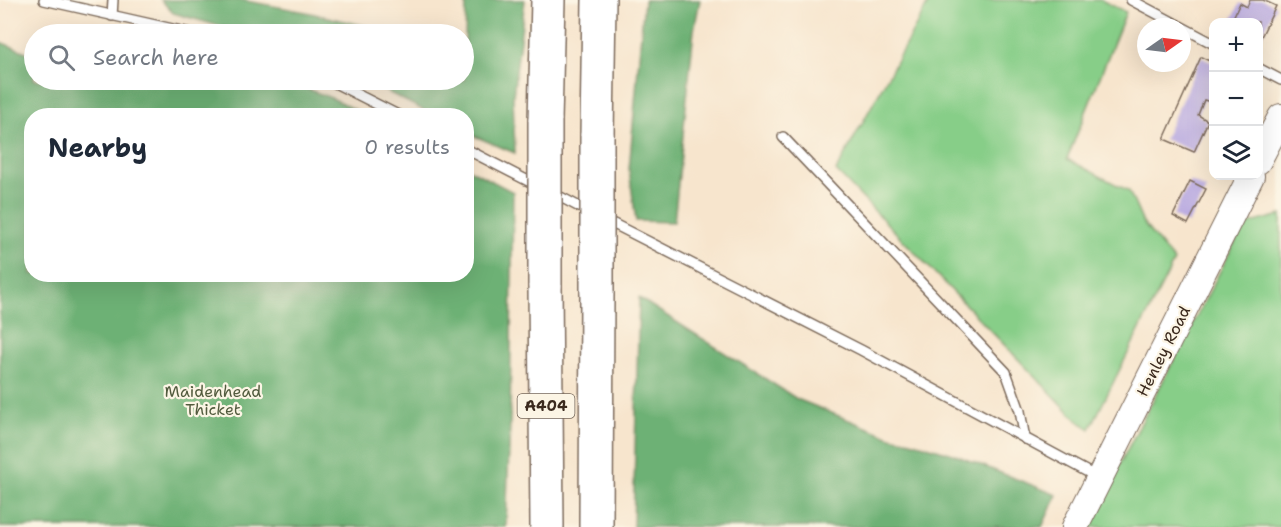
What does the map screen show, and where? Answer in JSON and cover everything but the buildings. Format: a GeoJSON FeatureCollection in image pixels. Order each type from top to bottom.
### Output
{"type":"FeatureCollection","features":[{"type":"Feature","properties":{"kind":"highway","name":"A404"},"geometry":{"type":"LineString","coordinates":[[547,527],[544,122],[548,0]]}},
{"type":"Feature","properties":{"kind":"highway","name":"A404"},"geometry":{"type":"LineString","coordinates":[[596,527],[599,0]]}},
{"type":"Feature","properties":{"kind":"street"},"geometry":{"type":"LineString","coordinates":[[1263,151],[1281,117]]}},
{"type":"Feature","properties":{"kind":"street","name":"Henley Road"},"geometry":{"type":"LineString","coordinates":[[1075,527],[1249,180]]}},
{"type":"Feature","properties":{"kind":"lane"},"geometry":{"type":"LineString","coordinates":[[44,0],[149,24]]}},
{"type":"Feature","properties":{"kind":"lane"},"geometry":{"type":"LineString","coordinates":[[112,16],[113,0]]}},
{"type":"Feature","properties":{"kind":"lane"},"geometry":{"type":"LineString","coordinates":[[1131,0],[1209,41]]}},
{"type":"Feature","properties":{"kind":"lane"},"geometry":{"type":"LineString","coordinates":[[1263,71],[1281,80]]}},
{"type":"Feature","properties":{"kind":"lane"},"geometry":{"type":"LineString","coordinates":[[349,90],[384,108]]}},
{"type":"Feature","properties":{"kind":"lane"},"geometry":{"type":"LineString","coordinates":[[783,137],[1006,372],[1020,411],[1025,439]]}},
{"type":"Feature","properties":{"kind":"lane"},"geometry":{"type":"LineString","coordinates":[[474,153],[861,350],[1099,478]]}},
{"type":"Feature","properties":{"kind":"green space"},"geometry":{"type":"Polygon","coordinates":[[[161,0],[241,0],[357,24],[212,24],[173,13],[161,0]]]}},
{"type":"Feature","properties":{"kind":"green space"},"geometry":{"type":"Polygon","coordinates":[[[466,0],[525,0],[513,96],[515,153],[474,136],[474,108],[419,108],[384,90],[474,90],[474,24],[465,24],[466,0]]]}},
{"type":"Feature","properties":{"kind":"green space"},"geometry":{"type":"Polygon","coordinates":[[[644,0],[700,0],[694,30],[674,222],[636,221],[629,170],[644,0]]]}},
{"type":"Feature","properties":{"kind":"green space"},"geometry":{"type":"Polygon","coordinates":[[[930,0],[1101,0],[1126,12],[1067,159],[1129,191],[1143,223],[1174,261],[1090,429],[1078,421],[836,171],[930,0]]]}},
{"type":"Feature","properties":{"kind":"green space","name":"Maidenhead Thicket"},"geometry":{"type":"Polygon","coordinates":[[[0,42],[24,51],[24,90],[310,90],[351,108],[24,108],[24,282],[474,282],[474,172],[513,192],[510,424],[506,527],[0,527],[0,42]]]}},
{"type":"Feature","properties":{"kind":"green space"},"geometry":{"type":"Polygon","coordinates":[[[1281,215],[1281,527],[1087,527],[1244,225],[1281,215]]]}},
{"type":"Feature","properties":{"kind":"green space"},"geometry":{"type":"Polygon","coordinates":[[[639,298],[797,399],[891,437],[953,454],[1057,495],[1042,527],[633,527],[639,298]]]}}]}
